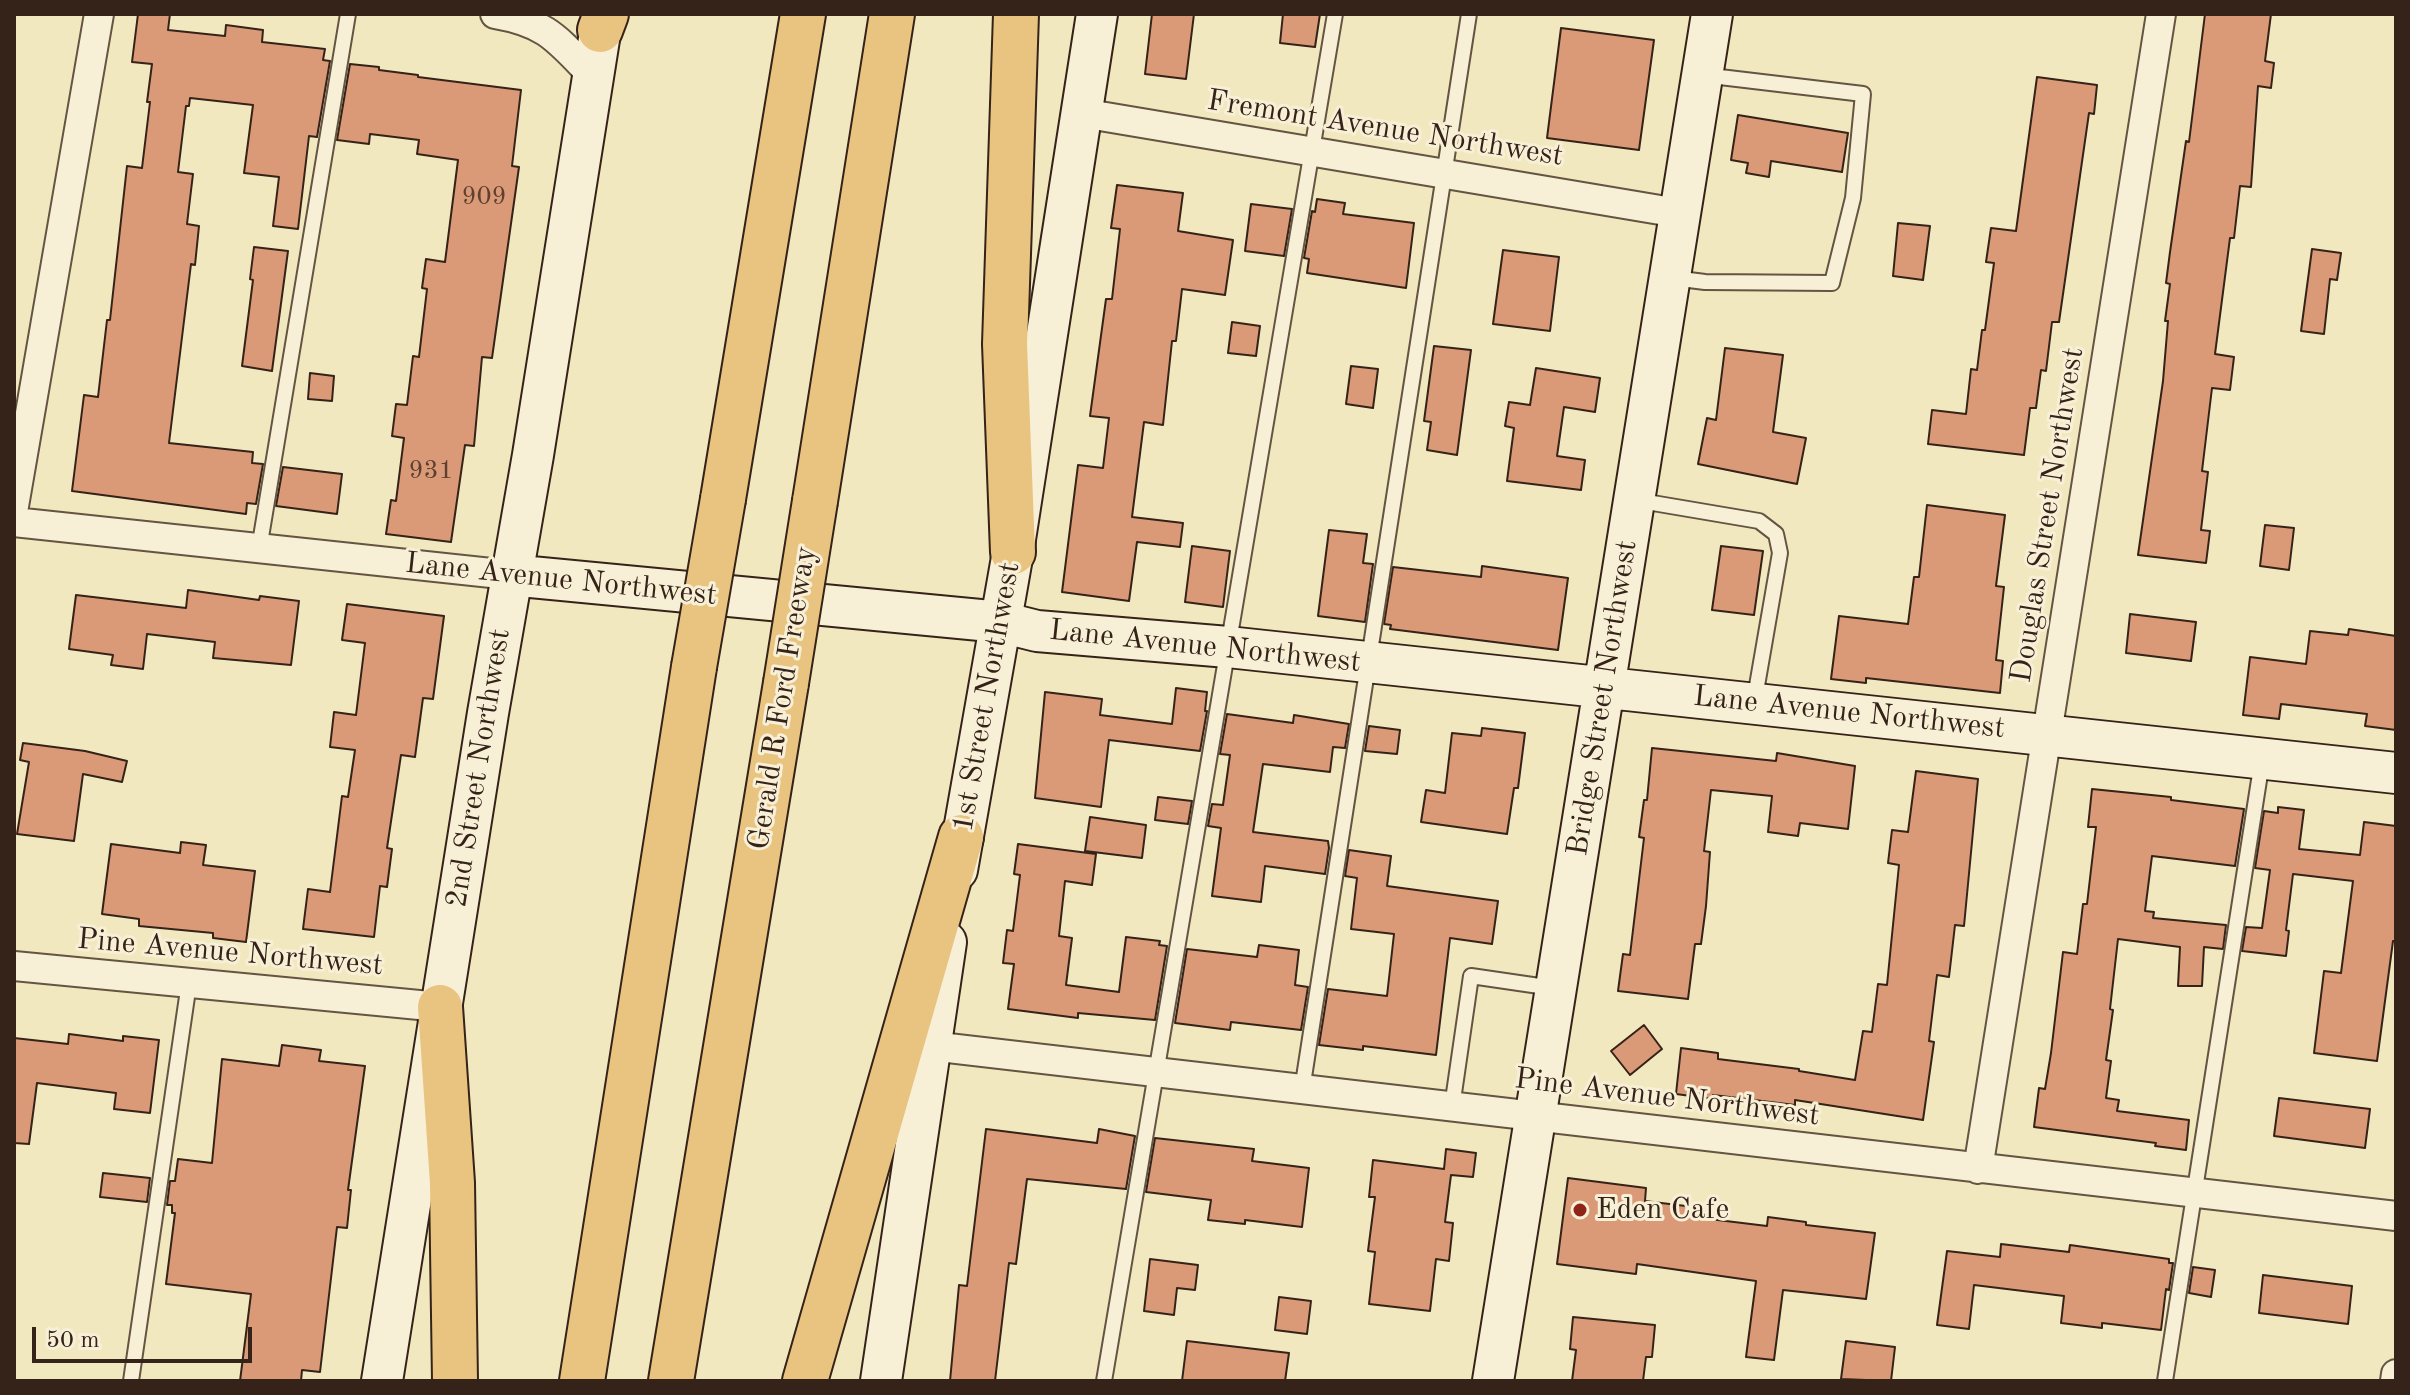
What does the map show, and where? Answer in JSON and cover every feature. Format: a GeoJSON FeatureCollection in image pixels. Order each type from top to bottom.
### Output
{"type":"FeatureCollection","features":[{"type":"Feature","properties":{"kind":"highway"},"geometry":{"type":"LineString","coordinates":[[582,1381],[694,667],[803,14]]}},
{"type":"Feature","properties":{"kind":"highway","name":"Gerald R Ford Freeway"},"geometry":{"type":"LineString","coordinates":[[671,1381],[892,14]]}},
{"type":"Feature","properties":{"kind":"highway"},"geometry":{"type":"LineString","coordinates":[[1013,552],[1005,344],[1016,14]]}},
{"type":"Feature","properties":{"kind":"highway"},"geometry":{"type":"LineString","coordinates":[[805,1381],[961,837]]}},
{"type":"Feature","properties":{"kind":"highway"},"geometry":{"type":"LineString","coordinates":[[440,1007],[452,1183],[455,1381]]}},
{"type":"Feature","properties":{"kind":"street"},"geometry":{"type":"LineString","coordinates":[[14,506],[99,14]]}},
{"type":"Feature","properties":{"kind":"street"},"geometry":{"type":"LineString","coordinates":[[495,14],[525,19],[553,35],[592,75]]}},
{"type":"Feature","properties":{"kind":"street","name":"1st Street Northwest"},"geometry":{"type":"LineString","coordinates":[[881,1381],[961,837],[1013,552],[1097,14]]}},
{"type":"Feature","properties":{"kind":"street","name":"Bridge Street Northwest"},"geometry":{"type":"LineString","coordinates":[[1493,1381],[1712,14]]}},
{"type":"Feature","properties":{"kind":"street","name":"Douglas Street Northwest"},"geometry":{"type":"LineString","coordinates":[[1978,1169],[2161,14]]}},
{"type":"Feature","properties":{"kind":"street","name":"2nd Street Northwest"},"geometry":{"type":"LineString","coordinates":[[382,1381],[510,575],[533,455],[603,19]]}},
{"type":"Feature","properties":{"kind":"street","name":"Fremont Avenue Northwest"},"geometry":{"type":"LineString","coordinates":[[1082,113],[1678,213]]}},
{"type":"Feature","properties":{"kind":"street","name":"Lane Avenue Northwest"},"geometry":{"type":"LineString","coordinates":[[14,522],[510,575],[1001,622],[1037,631],[1228,647],[2048,733],[2396,773]]}},
{"type":"Feature","properties":{"kind":"street","name":"Pine Avenue Northwest"},"geometry":{"type":"LineString","coordinates":[[14,966],[440,1007]]}},
{"type":"Feature","properties":{"kind":"street","name":"Pine Avenue Northwest"},"geometry":{"type":"LineString","coordinates":[[931,1046],[2396,1216]]}},
{"type":"Feature","properties":{"kind":"street"},"geometry":{"type":"LineString","coordinates":[[2395,1381],[2396,1374]]}},
{"type":"Feature","properties":{"kind":"lane"},"geometry":{"type":"LineString","coordinates":[[259,549],[348,14]]}},
{"type":"Feature","properties":{"kind":"lane"},"geometry":{"type":"LineString","coordinates":[[1104,1381],[1335,14]]}},
{"type":"Feature","properties":{"kind":"lane"},"geometry":{"type":"LineString","coordinates":[[1302,1090],[1469,14]]}},
{"type":"Feature","properties":{"kind":"lane"},"geometry":{"type":"LineString","coordinates":[[1668,278],[1705,282],[1832,283],[1853,198],[1863,94],[1702,75]]}},
{"type":"Feature","properties":{"kind":"lane"},"geometry":{"type":"LineString","coordinates":[[1634,500],[1759,521],[1776,534],[1780,553],[1754,704]]}},
{"type":"Feature","properties":{"kind":"lane"},"geometry":{"type":"LineString","coordinates":[[2165,1381],[2263,758]]}},
{"type":"Feature","properties":{"kind":"lane"},"geometry":{"type":"LineString","coordinates":[[1452,1107],[1471,976],[1558,989]]}},
{"type":"Feature","properties":{"kind":"lane"},"geometry":{"type":"LineString","coordinates":[[131,1381],[189,983]]}},
{"type":"Feature","properties":{"kind":"building"},"geometry":{"type":"Polygon","coordinates":[[[138,14],[170,14],[168,30],[225,36],[226,25],[263,30],[262,42],[325,49],[323,60],[330,61],[317,137],[309,136],[298,229],[273,226],[279,177],[244,173],[253,105],[190,98],[189,106],[186,106],[178,172],[193,174],[187,224],[199,226],[195,265],[191,264],[169,443],[253,452],[252,463],[263,464],[256,504],[247,503],[246,514],[72,491],[84,395],[98,397],[127,166],[142,168],[152,64],[132,62],[138,14]]]}},
{"type":"Feature","properties":{"kind":"building"},"geometry":{"type":"Polygon","coordinates":[[[1152,14],[1194,14],[1186,79],[1145,74],[1152,14]]]}},
{"type":"Feature","properties":{"kind":"building"},"geometry":{"type":"Polygon","coordinates":[[[1283,14],[1320,14],[1315,47],[1280,43],[1283,14]]]}},
{"type":"Feature","properties":{"kind":"building"},"geometry":{"type":"Polygon","coordinates":[[[2205,14],[2271,14],[2265,61],[2274,63],[2271,88],[2258,86],[2251,187],[2240,186],[2234,238],[2230,238],[2215,354],[2234,357],[2230,390],[2212,388],[2202,471],[2208,472],[2201,530],[2210,531],[2206,563],[2138,555],[2163,381],[2170,284],[2166,283],[2186,141],[2189,142],[2205,14]]]}},
{"type":"Feature","properties":{"kind":"building"},"geometry":{"type":"Polygon","coordinates":[[[1561,28],[1654,40],[1639,150],[1547,138],[1561,28]]]}},
{"type":"Feature","properties":{"kind":"building"},"geometry":{"type":"Polygon","coordinates":[[[350,64],[379,67],[379,70],[418,77],[521,90],[512,166],[519,167],[492,358],[482,357],[474,446],[465,445],[451,542],[386,534],[391,500],[396,501],[404,438],[392,436],[396,404],[407,405],[413,356],[419,357],[427,289],[422,288],[426,259],[445,262],[458,160],[417,154],[419,140],[370,134],[369,144],[337,140],[350,64]]]}},
{"type":"Feature","properties":{"kind":"building"},"geometry":{"type":"Polygon","coordinates":[[[2037,77],[2097,85],[2094,114],[2089,113],[2059,322],[2052,322],[2046,371],[2041,370],[2036,408],[2030,408],[2024,455],[1928,444],[1932,410],[1966,414],[1971,369],[1977,370],[1982,330],[1985,330],[1994,263],[1986,262],[1991,228],[2016,231],[2037,77]]]}},
{"type":"Feature","properties":{"kind":"building"},"geometry":{"type":"Polygon","coordinates":[[[1738,115],[1848,133],[1842,172],[1771,161],[1769,177],[1746,173],[1748,163],[1731,160],[1738,115]]]}},
{"type":"Feature","properties":{"kind":"building"},"geometry":{"type":"Polygon","coordinates":[[[1117,185],[1183,193],[1178,231],[1233,240],[1225,295],[1182,289],[1176,341],[1172,341],[1163,425],[1144,422],[1132,517],[1183,523],[1180,547],[1137,542],[1129,601],[1062,592],[1078,465],[1103,468],[1109,418],[1090,416],[1106,299],[1112,299],[1120,229],[1111,228],[1117,185]]]}},
{"type":"Feature","properties":{"kind":"building"},"geometry":{"type":"Polygon","coordinates":[[[1317,199],[1345,203],[1343,214],[1414,223],[1406,288],[1307,273],[1309,259],[1304,258],[1317,199]]]}},
{"type":"Feature","properties":{"kind":"building"},"geometry":{"type":"Polygon","coordinates":[[[1251,204],[1292,209],[1284,256],[1245,251],[1251,204]]]}},
{"type":"Feature","properties":{"kind":"building"},"geometry":{"type":"Polygon","coordinates":[[[1898,223],[1930,226],[1923,280],[1893,276],[1898,223]]]}},
{"type":"Feature","properties":{"kind":"building"},"geometry":{"type":"Polygon","coordinates":[[[254,247],[288,251],[272,371],[242,366],[254,247]]]}},
{"type":"Feature","properties":{"kind":"building"},"geometry":{"type":"Polygon","coordinates":[[[2312,249],[2341,253],[2337,280],[2330,279],[2324,334],[2301,331],[2312,249]]]}},
{"type":"Feature","properties":{"kind":"building"},"geometry":{"type":"Polygon","coordinates":[[[1503,250],[1559,257],[1550,331],[1493,324],[1503,250]]]}},
{"type":"Feature","properties":{"kind":"building"},"geometry":{"type":"Polygon","coordinates":[[[1232,322],[1260,326],[1256,356],[1228,353],[1232,322]]]}},
{"type":"Feature","properties":{"kind":"building"},"geometry":{"type":"Polygon","coordinates":[[[1434,346],[1471,350],[1457,455],[1427,450],[1431,422],[1424,421],[1434,346]]]}},
{"type":"Feature","properties":{"kind":"building"},"geometry":{"type":"Polygon","coordinates":[[[1725,348],[1783,355],[1773,432],[1806,438],[1797,484],[1698,464],[1707,418],[1716,420],[1725,348]]]}},
{"type":"Feature","properties":{"kind":"building"},"geometry":{"type":"Polygon","coordinates":[[[1351,366],[1378,369],[1373,408],[1346,404],[1351,366]]]}},
{"type":"Feature","properties":{"kind":"building"},"geometry":{"type":"Polygon","coordinates":[[[1536,368],[1600,378],[1595,412],[1564,407],[1557,456],[1585,460],[1581,490],[1507,481],[1514,428],[1505,426],[1509,402],[1530,405],[1536,368]]]}},
{"type":"Feature","properties":{"kind":"building"},"geometry":{"type":"Polygon","coordinates":[[[310,373],[334,376],[332,401],[308,399],[310,373]]]}},
{"type":"Feature","properties":{"kind":"building"},"geometry":{"type":"Polygon","coordinates":[[[283,467],[342,474],[337,514],[276,506],[283,467]]]}},
{"type":"Feature","properties":{"kind":"building"},"geometry":{"type":"Polygon","coordinates":[[[1927,505],[2005,515],[1996,586],[2004,587],[1996,660],[2003,661],[2000,693],[1866,678],[1866,683],[1831,679],[1839,616],[1908,624],[1914,577],[1919,577],[1927,505]]]}},
{"type":"Feature","properties":{"kind":"building"},"geometry":{"type":"Polygon","coordinates":[[[2265,525],[2294,528],[2289,570],[2260,566],[2265,525]]]}},
{"type":"Feature","properties":{"kind":"building"},"geometry":{"type":"Polygon","coordinates":[[[1329,530],[1367,534],[1363,563],[1373,564],[1365,622],[1318,616],[1329,530]]]}},
{"type":"Feature","properties":{"kind":"building"},"geometry":{"type":"Polygon","coordinates":[[[1192,546],[1230,551],[1223,607],[1185,602],[1192,546]]]}},
{"type":"Feature","properties":{"kind":"building"},"geometry":{"type":"Polygon","coordinates":[[[1721,546],[1763,551],[1754,615],[1712,610],[1721,546]]]}},
{"type":"Feature","properties":{"kind":"building"},"geometry":{"type":"Polygon","coordinates":[[[1482,566],[1568,578],[1558,650],[1390,629],[1391,625],[1384,624],[1393,567],[1481,577],[1482,566]]]}},
{"type":"Feature","properties":{"kind":"building"},"geometry":{"type":"Polygon","coordinates":[[[188,590],[259,600],[260,596],[299,601],[291,665],[213,658],[215,642],[147,634],[143,669],[111,665],[113,655],[69,649],[76,595],[186,608],[188,590]]]}},
{"type":"Feature","properties":{"kind":"building"},"geometry":{"type":"Polygon","coordinates":[[[347,604],[444,616],[433,699],[423,698],[415,757],[401,755],[387,848],[392,849],[387,887],[380,886],[374,937],[303,929],[308,889],[330,892],[342,796],[348,797],[355,750],[330,747],[334,712],[356,715],[365,643],[342,640],[347,604]]]}},
{"type":"Feature","properties":{"kind":"building"},"geometry":{"type":"Polygon","coordinates":[[[2130,614],[2196,622],[2191,661],[2126,653],[2130,614]]]}},
{"type":"Feature","properties":{"kind":"building"},"geometry":{"type":"Polygon","coordinates":[[[2349,629],[2396,636],[2396,730],[2365,726],[2367,714],[2281,704],[2279,719],[2243,715],[2250,657],[2306,664],[2310,631],[2348,635],[2349,629]]]}},
{"type":"Feature","properties":{"kind":"building"},"geometry":{"type":"Polygon","coordinates":[[[1176,688],[1207,692],[1200,751],[1109,740],[1101,807],[1035,798],[1045,692],[1102,699],[1100,715],[1172,724],[1176,688]]]}},
{"type":"Feature","properties":{"kind":"building"},"geometry":{"type":"Polygon","coordinates":[[[1227,714],[1293,723],[1294,715],[1349,724],[1345,748],[1333,747],[1330,772],[1263,764],[1253,832],[1328,841],[1329,848],[1325,874],[1265,866],[1261,902],[1212,896],[1221,828],[1208,826],[1212,804],[1223,805],[1230,755],[1220,754],[1227,714]]]}},
{"type":"Feature","properties":{"kind":"building"},"geometry":{"type":"Polygon","coordinates":[[[1369,726],[1400,730],[1397,754],[1365,751],[1369,726]]]}},
{"type":"Feature","properties":{"kind":"building"},"geometry":{"type":"Polygon","coordinates":[[[1482,728],[1525,733],[1518,788],[1514,788],[1507,834],[1421,822],[1426,790],[1445,793],[1452,733],[1481,736],[1482,728]]]}},
{"type":"Feature","properties":{"kind":"building"},"geometry":{"type":"Polygon","coordinates":[[[23,743],[85,751],[127,761],[122,782],[83,774],[74,841],[17,834],[29,762],[20,760],[23,743]]]}},
{"type":"Feature","properties":{"kind":"building"},"geometry":{"type":"Polygon","coordinates":[[[1652,748],[1776,761],[1777,753],[1855,766],[1848,829],[1800,823],[1798,836],[1768,832],[1772,796],[1711,790],[1704,851],[1710,852],[1706,906],[1701,944],[1695,944],[1688,999],[1618,991],[1623,954],[1630,955],[1644,838],[1639,837],[1644,800],[1647,800],[1652,748]]]}},
{"type":"Feature","properties":{"kind":"building"},"geometry":{"type":"Polygon","coordinates":[[[1916,771],[1978,779],[1964,926],[1955,925],[1949,977],[1937,975],[1929,1041],[1934,1042],[1923,1120],[1795,1100],[1795,1105],[1713,1095],[1713,1099],[1676,1094],[1681,1048],[1718,1053],[1718,1059],[1855,1080],[1863,1031],[1872,1032],[1878,984],[1887,985],[1899,865],[1888,863],[1892,830],[1908,832],[1916,771]]]}},
{"type":"Feature","properties":{"kind":"building"},"geometry":{"type":"Polygon","coordinates":[[[2092,789],[2244,809],[2235,866],[2152,856],[2145,911],[2154,912],[2153,918],[2226,925],[2223,949],[2204,947],[2202,986],[2178,986],[2180,947],[2118,939],[2106,1060],[2111,1061],[2106,1098],[2119,1100],[2117,1111],[2189,1120],[2186,1150],[2155,1146],[2156,1143],[2034,1127],[2039,1088],[2045,1089],[2051,1053],[2063,952],[2077,954],[2083,904],[2087,904],[2096,827],[2088,827],[2092,789]]]}},
{"type":"Feature","properties":{"kind":"building"},"geometry":{"type":"Polygon","coordinates":[[[1158,797],[1192,801],[1188,824],[1155,820],[1158,797]]]}},
{"type":"Feature","properties":{"kind":"building"},"geometry":{"type":"Polygon","coordinates":[[[2278,807],[2304,810],[2299,849],[2360,855],[2364,822],[2396,826],[2396,941],[2393,941],[2377,1061],[2314,1053],[2324,971],[2341,973],[2353,881],[2293,874],[2286,956],[2242,951],[2246,927],[2262,928],[2270,870],[2255,868],[2264,811],[2278,813],[2278,807]]]}},
{"type":"Feature","properties":{"kind":"building"},"geometry":{"type":"Polygon","coordinates":[[[1090,817],[1146,825],[1142,858],[1085,851],[1090,817]]]}},
{"type":"Feature","properties":{"kind":"building"},"geometry":{"type":"Polygon","coordinates":[[[181,842],[206,845],[203,865],[255,871],[246,942],[213,938],[213,933],[139,926],[139,919],[102,914],[111,844],[180,853],[181,842]]]}},
{"type":"Feature","properties":{"kind":"building"},"geometry":{"type":"Polygon","coordinates":[[[1018,844],[1096,854],[1092,885],[1065,881],[1059,936],[1072,938],[1066,985],[1119,992],[1126,937],[1160,941],[1159,945],[1167,946],[1155,1020],[1078,1013],[1078,1018],[1008,1009],[1014,964],[1003,963],[1007,930],[1013,931],[1020,875],[1014,874],[1018,844]]]}},
{"type":"Feature","properties":{"kind":"building"},"geometry":{"type":"Polygon","coordinates":[[[1349,850],[1391,856],[1387,886],[1498,901],[1492,944],[1450,938],[1436,1055],[1363,1046],[1363,1050],[1319,1045],[1328,989],[1387,996],[1394,934],[1351,929],[1357,878],[1345,876],[1349,850]]]}},
{"type":"Feature","properties":{"kind":"building"},"geometry":{"type":"Polygon","coordinates":[[[1259,945],[1299,950],[1295,985],[1308,987],[1301,1030],[1231,1022],[1230,1030],[1175,1023],[1187,949],[1257,957],[1259,945]]]}},
{"type":"Feature","properties":{"kind":"building"},"geometry":{"type":"Polygon","coordinates":[[[1644,1025],[1662,1049],[1630,1075],[1611,1051],[1644,1025]]]}},
{"type":"Feature","properties":{"kind":"building"},"geometry":{"type":"Polygon","coordinates":[[[69,1034],[123,1041],[123,1036],[159,1040],[150,1113],[114,1109],[116,1093],[37,1083],[29,1144],[14,1143],[14,1038],[68,1044],[69,1034]]]}},
{"type":"Feature","properties":{"kind":"building"},"geometry":{"type":"Polygon","coordinates":[[[282,1045],[321,1050],[319,1061],[365,1066],[348,1190],[351,1190],[347,1228],[337,1227],[320,1372],[302,1370],[301,1381],[240,1381],[251,1294],[166,1284],[175,1213],[172,1213],[172,1205],[167,1205],[170,1181],[175,1181],[178,1159],[212,1163],[222,1059],[279,1066],[282,1045]]]}},
{"type":"Feature","properties":{"kind":"building"},"geometry":{"type":"Polygon","coordinates":[[[2279,1098],[2370,1109],[2365,1148],[2274,1136],[2279,1098]]]}},
{"type":"Feature","properties":{"kind":"building"},"geometry":{"type":"Polygon","coordinates":[[[986,1129],[1097,1143],[1099,1129],[1135,1136],[1126,1189],[1027,1179],[1016,1264],[1009,1263],[995,1381],[950,1381],[959,1285],[967,1286],[986,1129]]]}},
{"type":"Feature","properties":{"kind":"building"},"geometry":{"type":"Polygon","coordinates":[[[1155,1138],[1254,1149],[1252,1161],[1309,1168],[1302,1227],[1245,1220],[1245,1224],[1208,1220],[1211,1200],[1146,1192],[1155,1138]]]}},
{"type":"Feature","properties":{"kind":"building"},"geometry":{"type":"Polygon","coordinates":[[[1446,1149],[1476,1153],[1473,1177],[1451,1175],[1445,1222],[1453,1223],[1449,1261],[1436,1259],[1430,1311],[1369,1304],[1375,1252],[1368,1251],[1375,1197],[1369,1197],[1373,1160],[1444,1169],[1446,1149]]]}},
{"type":"Feature","properties":{"kind":"building"},"geometry":{"type":"Polygon","coordinates":[[[103,1173],[150,1178],[147,1202],[100,1197],[103,1173]]]}},
{"type":"Feature","properties":{"kind":"building"},"geometry":{"type":"Polygon","coordinates":[[[1568,1178],[1646,1188],[1645,1201],[1694,1207],[1693,1217],[1767,1226],[1768,1217],[1875,1233],[1866,1299],[1783,1290],[1774,1360],[1746,1357],[1756,1281],[1637,1264],[1636,1274],[1557,1264],[1568,1178]]]}},
{"type":"Feature","properties":{"kind":"building"},"geometry":{"type":"Polygon","coordinates":[[[2001,1244],[2069,1252],[2070,1245],[2169,1259],[2169,1263],[2173,1263],[2161,1330],[2102,1323],[2102,1328],[2061,1323],[2064,1296],[1974,1285],[1969,1329],[1937,1325],[1947,1251],[2000,1257],[2001,1244]]]}},
{"type":"Feature","properties":{"kind":"building"},"geometry":{"type":"Polygon","coordinates":[[[1150,1259],[1198,1265],[1195,1290],[1177,1288],[1174,1315],[1144,1311],[1150,1259]]]}},
{"type":"Feature","properties":{"kind":"building"},"geometry":{"type":"Polygon","coordinates":[[[2193,1267],[2215,1270],[2211,1297],[2189,1293],[2193,1267]]]}},
{"type":"Feature","properties":{"kind":"building"},"geometry":{"type":"Polygon","coordinates":[[[2263,1275],[2352,1286],[2348,1324],[2259,1313],[2263,1275]]]}},
{"type":"Feature","properties":{"kind":"building"},"geometry":{"type":"Polygon","coordinates":[[[1279,1297],[1311,1301],[1307,1334],[1275,1330],[1279,1297]]]}},
{"type":"Feature","properties":{"kind":"building"},"geometry":{"type":"Polygon","coordinates":[[[1573,1317],[1655,1325],[1652,1357],[1646,1357],[1643,1381],[1572,1381],[1576,1350],[1570,1349],[1573,1317]]]}},
{"type":"Feature","properties":{"kind":"building"},"geometry":{"type":"Polygon","coordinates":[[[1187,1341],[1289,1353],[1285,1381],[1182,1381],[1187,1341]]]}},
{"type":"Feature","properties":{"kind":"building"},"geometry":{"type":"Polygon","coordinates":[[[1846,1341],[1895,1347],[1891,1381],[1841,1379],[1846,1341]]]}},
{"type":"Feature","properties":{"kind":"place","name":"Eden Cafe"},"geometry":{"type":"Point","coordinates":[1580,1210]}}]}
